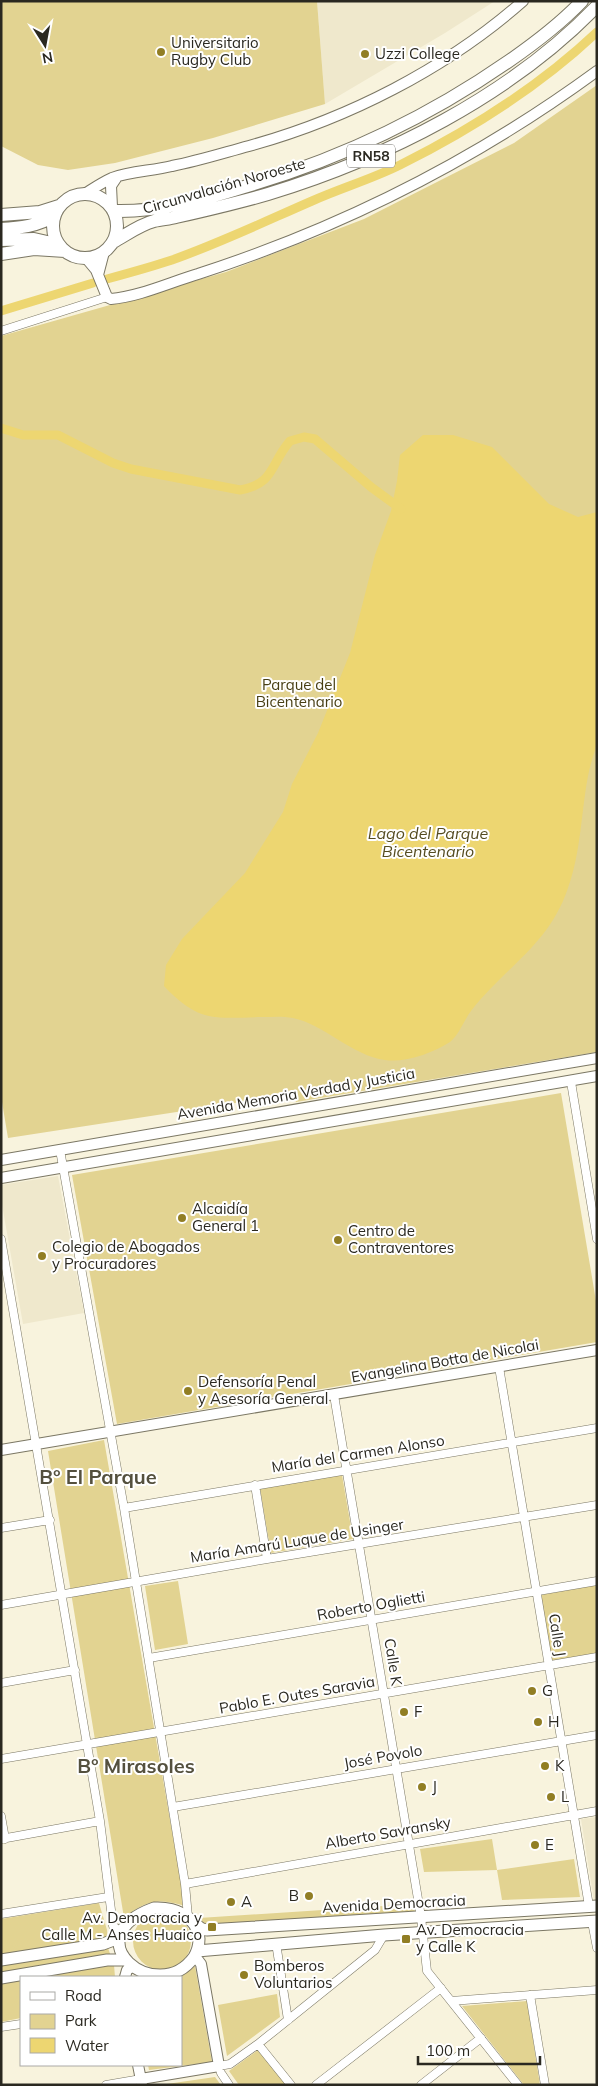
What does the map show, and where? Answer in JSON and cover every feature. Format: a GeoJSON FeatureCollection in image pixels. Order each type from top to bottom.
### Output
{"type":"FeatureCollection","features":[{"type":"Feature","properties":{"kind":"highway","name":"Circunvalación Noroeste"},"geometry":{"type":"LineString","coordinates":[[113,209],[154,210],[209,198],[305,168],[366,143],[446,103],[481,81],[538,41],[582,1]]}},
{"type":"Feature","properties":{"kind":"highway","name":"Circunvalación Noroeste"},"geometry":{"type":"LineString","coordinates":[[114,242],[154,221],[215,208],[267,194],[335,170],[399,143],[463,109],[517,73],[563,38],[597,6]]}},
{"type":"Feature","properties":{"kind":"highway","name":"RN58"},"geometry":{"type":"LineString","coordinates":[[86,193],[100,197],[113,209]]}},
{"type":"Feature","properties":{"kind":"highway"},"geometry":{"type":"LineString","coordinates":[[1,228],[32,226],[47,221],[71,197],[86,193]]}},
{"type":"Feature","properties":{"kind":"highway"},"geometry":{"type":"LineString","coordinates":[[113,209],[118,227],[114,242]]}},
{"type":"Feature","properties":{"kind":"highway"},"geometry":{"type":"LineString","coordinates":[[1,215],[57,211]]}},
{"type":"Feature","properties":{"kind":"highway"},"geometry":{"type":"LineString","coordinates":[[57,211],[53,233],[62,248]]}},
{"type":"Feature","properties":{"kind":"highway"},"geometry":{"type":"LineString","coordinates":[[1,240],[34,239],[62,248],[72,255],[86,258]]}},
{"type":"Feature","properties":{"kind":"highway","name":"RN58"},"geometry":{"type":"LineString","coordinates":[[86,258],[104,252],[114,242]]}},
{"type":"Feature","properties":{"kind":"highway"},"geometry":{"type":"LineString","coordinates":[[1,254],[34,249],[62,248]]}},
{"type":"Feature","properties":{"kind":"main road","name":"Avenida Democracia"},"geometry":{"type":"LineString","coordinates":[[191,1921],[202,1929],[207,1930],[593,1906]]}},
{"type":"Feature","properties":{"kind":"main road"},"geometry":{"type":"LineString","coordinates":[[1,1960],[103,1944],[120,1935],[136,1917],[154,1908],[175,1910],[191,1921],[198,1936],[196,1953],[186,1966],[173,1972],[159,1975],[144,1972],[128,1963],[107,1960],[1,1978]]}},
{"type":"Feature","properties":{"kind":"main road","name":"Avenida Democracia"},"geometry":{"type":"LineString","coordinates":[[196,1953],[276,1943],[594,1921]]}},
{"type":"Feature","properties":{"kind":"main road"},"geometry":{"type":"LineString","coordinates":[[120,1935],[121,1953],[128,1963]]}},
{"type":"Feature","properties":{"kind":"street"},"geometry":{"type":"LineString","coordinates":[[86,193],[118,176],[172,166],[252,145],[368,102],[464,46],[522,1]]}},
{"type":"Feature","properties":{"kind":"street"},"geometry":{"type":"LineString","coordinates":[[1,331],[107,297],[111,299],[124,296],[213,269],[319,228],[374,204],[458,159],[561,97],[597,71]]}},
{"type":"Feature","properties":{"kind":"street"},"geometry":{"type":"LineString","coordinates":[[113,209],[111,186],[118,176]]}},
{"type":"Feature","properties":{"kind":"street"},"geometry":{"type":"LineString","coordinates":[[98,275],[104,252]]}},
{"type":"Feature","properties":{"kind":"street"},"geometry":{"type":"LineString","coordinates":[[86,258],[98,275],[107,297]]}},
{"type":"Feature","properties":{"kind":"street","name":"Avenida Memoria Verdad y Justicia"},"geometry":{"type":"LineString","coordinates":[[1,1160],[597,1058]]}},
{"type":"Feature","properties":{"kind":"street"},"geometry":{"type":"LineString","coordinates":[[1,1178],[571,1082],[597,1076]]}},
{"type":"Feature","properties":{"kind":"street"},"geometry":{"type":"LineString","coordinates":[[571,1082],[597,1239]]}},
{"type":"Feature","properties":{"kind":"street"},"geometry":{"type":"LineString","coordinates":[[60,1150],[124,1508],[191,1921]]}},
{"type":"Feature","properties":{"kind":"street"},"geometry":{"type":"LineString","coordinates":[[1,1239],[100,1821],[113,1926],[120,1935]]}},
{"type":"Feature","properties":{"kind":"street","name":"Evangelina Botta de Nicolai"},"geometry":{"type":"LineString","coordinates":[[1,1450],[110,1430],[334,1395],[597,1350]]}},
{"type":"Feature","properties":{"kind":"street","name":"Calle J"},"geometry":{"type":"LineString","coordinates":[[499,1367],[548,1666],[593,1906]]}},
{"type":"Feature","properties":{"kind":"street","name":"Calle K"},"geometry":{"type":"LineString","coordinates":[[334,1395],[421,1917],[427,1971],[518,2085]]}},
{"type":"Feature","properties":{"kind":"street","name":"María del Carmen Alonso"},"geometry":{"type":"LineString","coordinates":[[124,1508],[597,1428]]}},
{"type":"Feature","properties":{"kind":"street"},"geometry":{"type":"LineString","coordinates":[[254,1485],[267,1559]]}},
{"type":"Feature","properties":{"kind":"street","name":"María Amarú Luque de Usinger"},"geometry":{"type":"LineString","coordinates":[[1,1605],[597,1505]]}},
{"type":"Feature","properties":{"kind":"street"},"geometry":{"type":"LineString","coordinates":[[1,1528],[50,1520]]}},
{"type":"Feature","properties":{"kind":"street","name":"Roberto Oglietti"},"geometry":{"type":"LineString","coordinates":[[149,1658],[597,1581]]}},
{"type":"Feature","properties":{"kind":"street","name":"Pablo E. Outes Saravia"},"geometry":{"type":"LineString","coordinates":[[1,1758],[597,1658]]}},
{"type":"Feature","properties":{"kind":"street"},"geometry":{"type":"LineString","coordinates":[[1,1683],[75,1670]]}},
{"type":"Feature","properties":{"kind":"street","name":"José Povolo"},"geometry":{"type":"LineString","coordinates":[[174,1807],[597,1734]]}},
{"type":"Feature","properties":{"kind":"street","name":"Alberto Savransky"},"geometry":{"type":"LineString","coordinates":[[185,1884],[597,1811]]}},
{"type":"Feature","properties":{"kind":"street"},"geometry":{"type":"LineString","coordinates":[[1,1816],[3,1839],[100,1821]]}},
{"type":"Feature","properties":{"kind":"street"},"geometry":{"type":"LineString","coordinates":[[1,1914],[108,1896]]}},
{"type":"Feature","properties":{"kind":"street"},"geometry":{"type":"LineString","coordinates":[[594,1921],[597,1948]]}},
{"type":"Feature","properties":{"kind":"street"},"geometry":{"type":"LineString","coordinates":[[106,2085],[141,2082],[230,2064],[258,2044],[375,1950],[384,1935]]}},
{"type":"Feature","properties":{"kind":"street"},"geometry":{"type":"LineString","coordinates":[[276,1943],[288,2020]]}},
{"type":"Feature","properties":{"kind":"street"},"geometry":{"type":"LineString","coordinates":[[196,1953],[201,1964],[219,2066],[228,2085]]}},
{"type":"Feature","properties":{"kind":"street"},"geometry":{"type":"LineString","coordinates":[[125,1976],[128,1963]]}},
{"type":"Feature","properties":{"kind":"street"},"geometry":{"type":"LineString","coordinates":[[316,2085],[441,1988]]}},
{"type":"Feature","properties":{"kind":"street"},"geometry":{"type":"LineString","coordinates":[[452,2001],[597,1990]]}},
{"type":"Feature","properties":{"kind":"street"},"geometry":{"type":"LineString","coordinates":[[530,1995],[544,2085]]}},
{"type":"Feature","properties":{"kind":"street"},"geometry":{"type":"LineString","coordinates":[[1,2027],[20,2024]]}},
{"type":"Feature","properties":{"kind":"street"},"geometry":{"type":"LineString","coordinates":[[421,2085],[480,2038]]}},
{"type":"Feature","properties":{"kind":"street"},"geometry":{"type":"LineString","coordinates":[[258,2044],[291,2085]]}},
{"type":"Feature","properties":{"kind":"street"},"geometry":{"type":"LineString","coordinates":[[138,2066],[141,2082]]}},
{"type":"Feature","properties":{"kind":"shaded area","name":"Uzzi College"},"geometry":{"type":"Polygon","coordinates":[[[317,1],[495,1],[325,104],[317,1]]]}},
{"type":"Feature","properties":{"kind":"shaded area","name":"Colegio de Abogados y Procuradores"},"geometry":{"type":"Polygon","coordinates":[[[58,1176],[84,1313],[23,1324],[1,1199],[1,1185],[58,1176]]]}},
{"type":"Feature","properties":{"kind":"shaded area"},"geometry":{"type":"Polygon","coordinates":[[[597,1817],[597,1901],[594,1901],[581,1819],[597,1817]]]}},
{"type":"Feature","properties":{"kind":"green space","name":"Universitario Rugby Club"},"geometry":{"type":"Polygon","coordinates":[[[1,1],[317,1],[325,104],[213,138],[115,163],[68,170],[38,165],[1,146],[1,1]]]}},
{"type":"Feature","properties":{"kind":"green space","name":"Parque del Bicentenario"},"geometry":{"type":"Polygon","coordinates":[[[597,85],[597,1052],[296,1102],[294,1094],[8,1138],[1,1096],[1,336],[226,272],[364,219],[514,143],[597,85]]]}},
{"type":"Feature","properties":{"kind":"green space"},"geometry":{"type":"Polygon","coordinates":[[[561,1093],[597,1307],[597,1342],[117,1424],[72,1175],[561,1093]]]}},
{"type":"Feature","properties":{"kind":"green space"},"geometry":{"type":"Polygon","coordinates":[[[104,1440],[185,1906],[167,1902],[153,1902],[139,1907],[124,1918],[48,1451],[104,1440]]]}},
{"type":"Feature","properties":{"kind":"green space"},"geometry":{"type":"Polygon","coordinates":[[[342,1475],[353,1539],[271,1553],[260,1489],[342,1475]]]}},
{"type":"Feature","properties":{"kind":"green space"},"geometry":{"type":"Polygon","coordinates":[[[178,1581],[188,1644],[155,1650],[145,1586],[178,1581]]]}},
{"type":"Feature","properties":{"kind":"green space"},"geometry":{"type":"Polygon","coordinates":[[[597,1585],[597,1654],[551,1661],[540,1595],[597,1585]]]}},
{"type":"Feature","properties":{"kind":"green space"},"geometry":{"type":"Polygon","coordinates":[[[492,1839],[497,1870],[424,1872],[420,1849],[492,1839]]]}},
{"type":"Feature","properties":{"kind":"green space"},"geometry":{"type":"Polygon","coordinates":[[[574,1859],[580,1897],[502,1900],[497,1870],[574,1859]]]}},
{"type":"Feature","properties":{"kind":"green space"},"geometry":{"type":"Polygon","coordinates":[[[99,1903],[107,1930],[108,1948],[114,1965],[115,1976],[20,1976],[20,2018],[1,2022],[1,1919],[99,1903]]]}},
{"type":"Feature","properties":{"kind":"green space"},"geometry":{"type":"Polygon","coordinates":[[[414,1904],[415,1914],[208,1927],[200,1923],[199,1918],[414,1904]]]}},
{"type":"Feature","properties":{"kind":"green space"},"geometry":{"type":"Polygon","coordinates":[[[156,1912],[168,1912],[183,1920],[191,1935],[191,1947],[183,1962],[168,1970],[156,1970],[141,1962],[133,1947],[133,1935],[141,1920],[156,1912]]]}},
{"type":"Feature","properties":{"kind":"green space"},"geometry":{"type":"Polygon","coordinates":[[[195,1966],[212,2062],[182,2066],[182,1976],[195,1966]]]}},
{"type":"Feature","properties":{"kind":"green space"},"geometry":{"type":"Polygon","coordinates":[[[277,1994],[280,2017],[227,2056],[218,2005],[277,1994]]]}},
{"type":"Feature","properties":{"kind":"green space"},"geometry":{"type":"Polygon","coordinates":[[[527,2001],[540,2085],[524,2085],[462,2006],[527,2001]]]}},
{"type":"Feature","properties":{"kind":"green space"},"geometry":{"type":"Polygon","coordinates":[[[258,2050],[286,2085],[239,2085],[229,2071],[258,2050]]]}},
{"type":"Feature","properties":{"kind":"green space"},"geometry":{"type":"Polygon","coordinates":[[[148,2066],[180,2066],[149,2070],[148,2066]]]}},
{"type":"Feature","properties":{"kind":"green space"},"geometry":{"type":"Polygon","coordinates":[[[215,2077],[221,2085],[160,2085],[215,2077]]]}},
{"type":"Feature","properties":{"kind":"water","name":"Lago del Parque Bicentenario"},"geometry":{"type":"Polygon","coordinates":[[[423,435],[453,435],[492,447],[549,504],[578,517],[597,512],[597,743],[588,776],[576,861],[560,908],[550,925],[525,954],[484,995],[450,1042],[410,1059],[393,1061],[361,1053],[316,1027],[293,1018],[208,1016],[187,1007],[164,986],[166,965],[182,939],[245,873],[283,812],[292,784],[318,733],[350,653],[375,555],[391,511],[400,455],[423,435]]]}},
{"type":"Feature","properties":{"kind":"waterway"},"geometry":{"type":"LineString","coordinates":[[107,279],[190,253],[400,165],[452,137],[503,106],[552,71],[597,32]]}},
{"type":"Feature","properties":{"kind":"waterway"},"geometry":{"type":"LineString","coordinates":[[1,311],[93,283]]}},
{"type":"Feature","properties":{"kind":"waterway"},"geometry":{"type":"LineString","coordinates":[[1,428],[23,435],[58,435],[113,463],[131,469],[240,490],[260,483],[266,478],[290,441],[304,437],[315,439],[371,487],[401,509]]}},
{"type":"Feature","properties":{"kind":"place","name":"Universitario Rugby Club"},"geometry":{"type":"Point","coordinates":[161,52]}},
{"type":"Feature","properties":{"kind":"place","name":"Uzzi College"},"geometry":{"type":"Point","coordinates":[365,54]}},
{"type":"Feature","properties":{"kind":"place","name":"Alcaidía General 1"},"geometry":{"type":"Point","coordinates":[182,1218]}},
{"type":"Feature","properties":{"kind":"place","name":"Centro de Contraventores"},"geometry":{"type":"Point","coordinates":[338,1240]}},
{"type":"Feature","properties":{"kind":"place","name":"Colegio de Abogados y Procuradores"},"geometry":{"type":"Point","coordinates":[42,1256]}},
{"type":"Feature","properties":{"kind":"place","name":"Defensoría Penal y Asesoría General"},"geometry":{"type":"Point","coordinates":[188,1391]}},
{"type":"Feature","properties":{"kind":"place","name":"G"},"geometry":{"type":"Point","coordinates":[532,1691]}},
{"type":"Feature","properties":{"kind":"place","name":"F"},"geometry":{"type":"Point","coordinates":[404,1712]}},
{"type":"Feature","properties":{"kind":"place","name":"H"},"geometry":{"type":"Point","coordinates":[538,1722]}},
{"type":"Feature","properties":{"kind":"place","name":"K"},"geometry":{"type":"Point","coordinates":[545,1766]}},
{"type":"Feature","properties":{"kind":"place","name":"J"},"geometry":{"type":"Point","coordinates":[422,1787]}},
{"type":"Feature","properties":{"kind":"place","name":"L"},"geometry":{"type":"Point","coordinates":[551,1797]}},
{"type":"Feature","properties":{"kind":"place","name":"E"},"geometry":{"type":"Point","coordinates":[535,1845]}},
{"type":"Feature","properties":{"kind":"place","name":"B"},"geometry":{"type":"Point","coordinates":[309,1896]}},
{"type":"Feature","properties":{"kind":"place","name":"A"},"geometry":{"type":"Point","coordinates":[231,1902]}},
{"type":"Feature","properties":{"kind":"place","name":"Av. Democracia y Calle M - Anses Huaico"},"geometry":{"type":"Point","coordinates":[212,1927]}},
{"type":"Feature","properties":{"kind":"place","name":"Av. Democracia y Calle K"},"geometry":{"type":"Point","coordinates":[406,1939]}},
{"type":"Feature","properties":{"kind":"place","name":"Bomberos Voluntarios"},"geometry":{"type":"Point","coordinates":[244,1975]}},
{"type":"Feature","properties":{"kind":"district","name":"Bº El Parque"},"geometry":{"type":"Point","coordinates":[98,1477]}},
{"type":"Feature","properties":{"kind":"district","name":"Bº Mirasoles"},"geometry":{"type":"Point","coordinates":[136,1766]}}]}
